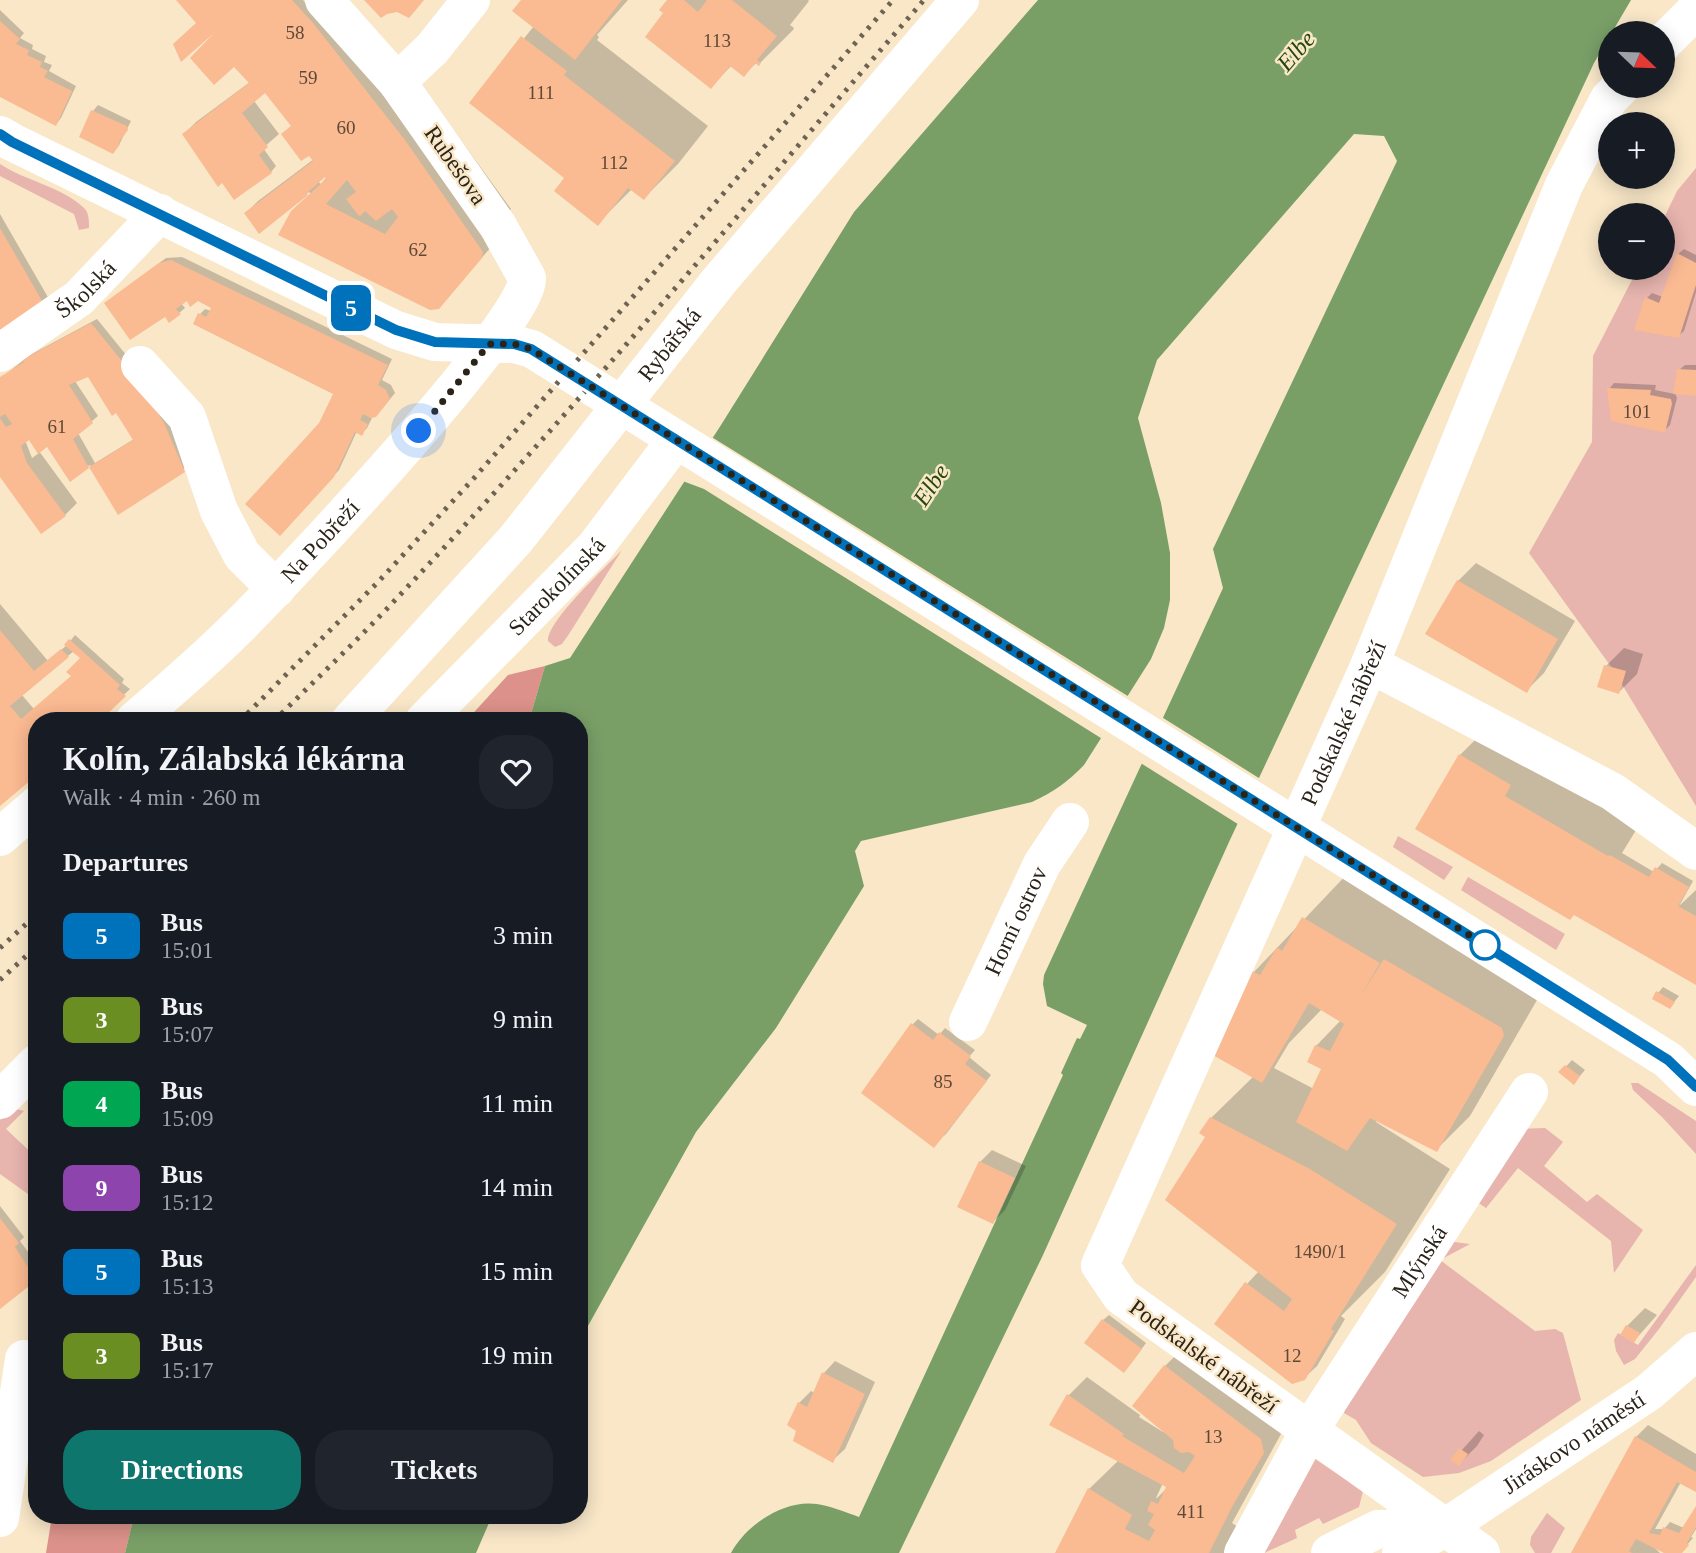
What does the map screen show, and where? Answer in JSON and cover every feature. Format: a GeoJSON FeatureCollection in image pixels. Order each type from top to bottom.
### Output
{"type":"FeatureCollection","features":[{"type":"Feature","properties":{"kind":"street","name":"Rubešova"},"geometry":{"type":"LineString","coordinates":[[324,0],[397,82],[498,226],[527,278],[526,292],[522,299],[489,344]]}},
{"type":"Feature","properties":{"kind":"street"},"geometry":{"type":"LineString","coordinates":[[397,82],[432,49],[471,0]]}},
{"type":"Feature","properties":{"kind":"street","name":"Rybářská"},"geometry":{"type":"LineString","coordinates":[[358,712],[516,539],[719,281],[960,0]]}},
{"type":"Feature","properties":{"kind":"street"},"geometry":{"type":"LineString","coordinates":[[1675,31],[1696,10]]}},
{"type":"Feature","properties":{"kind":"street","name":"Podskalské nábřeží"},"geometry":{"type":"LineString","coordinates":[[1309,1431],[1121,1296],[1100,1265],[1370,664],[1564,185],[1610,98]]}},
{"type":"Feature","properties":{"kind":"street"},"geometry":{"type":"LineString","coordinates":[[0,135],[396,330],[435,342],[514,344],[531,349],[666,454],[1348,860],[1686,1069],[1696,1087]]}},
{"type":"Feature","properties":{"kind":"street","name":"Školská"},"geometry":{"type":"LineString","coordinates":[[0,353],[79,299],[160,213]]}},
{"type":"Feature","properties":{"kind":"street","name":"Na Pobřeží"},"geometry":{"type":"LineString","coordinates":[[144,712],[198,665],[276,589],[434,415],[489,344]]}},
{"type":"Feature","properties":{"kind":"street"},"geometry":{"type":"LineString","coordinates":[[140,365],[187,416],[219,511],[242,555],[276,589]]}},
{"type":"Feature","properties":{"kind":"street","name":"Starokolínská"},"geometry":{"type":"LineString","coordinates":[[433,712],[594,547],[666,454]]}},
{"type":"Feature","properties":{"kind":"street"},"geometry":{"type":"LineString","coordinates":[[1370,664],[1613,792],[1696,851]]}},
{"type":"Feature","properties":{"kind":"street"},"geometry":{"type":"LineString","coordinates":[[0,837],[28,813]]}},
{"type":"Feature","properties":{"kind":"street","name":"Horní ostrov"},"geometry":{"type":"LineString","coordinates":[[968,1022],[1042,864],[1070,822]]}},
{"type":"Feature","properties":{"kind":"street","name":"Mlýnská"},"geometry":{"type":"LineString","coordinates":[[1309,1431],[1529,1092]]}},
{"type":"Feature","properties":{"kind":"street","name":"Jiráskovo náměstí"},"geometry":{"type":"LineString","coordinates":[[1401,1553],[1446,1527],[1649,1392],[1696,1351]]}},
{"type":"Feature","properties":{"kind":"street"},"geometry":{"type":"LineString","coordinates":[[0,1518],[20,1359]]}},
{"type":"Feature","properties":{"kind":"street"},"geometry":{"type":"LineString","coordinates":[[1649,1392],[1696,1366]]}},
{"type":"Feature","properties":{"kind":"street"},"geometry":{"type":"LineString","coordinates":[[1243,1553],[1309,1431],[1480,1553]]}},
{"type":"Feature","properties":{"kind":"street"},"geometry":{"type":"LineString","coordinates":[[1330,1553],[1378,1530],[1446,1527]]}},
{"type":"Feature","properties":{"kind":"shaded area"},"geometry":{"type":"Polygon","coordinates":[[[0,164],[75,200],[87,212],[89,228],[79,230],[74,214],[0,176],[0,164]]]}},
{"type":"Feature","properties":{"kind":"shaded area"},"geometry":{"type":"Polygon","coordinates":[[[1696,168],[1696,806],[1612,668],[1529,553],[1592,442],[1593,356],[1632,280],[1675,280],[1675,203],[1671,203],[1677,191],[1696,168]]]}},
{"type":"Feature","properties":{"kind":"shaded area"},"geometry":{"type":"Polygon","coordinates":[[[622,550],[569,634],[562,644],[555,647],[548,641],[557,621],[622,550]]]}},
{"type":"Feature","properties":{"kind":"shaded area"},"geometry":{"type":"Polygon","coordinates":[[[545,666],[532,712],[474,712],[508,675],[545,666]]]}},
{"type":"Feature","properties":{"kind":"shaded area"},"geometry":{"type":"Polygon","coordinates":[[[1398,836],[1453,867],[1444,880],[1393,847],[1398,836]]]}},
{"type":"Feature","properties":{"kind":"shaded area"},"geometry":{"type":"Polygon","coordinates":[[[1468,877],[1565,934],[1556,950],[1461,890],[1468,877]]]}},
{"type":"Feature","properties":{"kind":"shaded area"},"geometry":{"type":"Polygon","coordinates":[[[1631,1083],[1638,1083],[1696,1121],[1696,1154],[1633,1090],[1631,1083]]]}},
{"type":"Feature","properties":{"kind":"shaded area"},"geometry":{"type":"Polygon","coordinates":[[[11,1110],[24,1111],[6,1129],[28,1150],[28,1194],[0,1174],[0,1120],[11,1110]]]}},
{"type":"Feature","properties":{"kind":"shaded area"},"geometry":{"type":"Polygon","coordinates":[[[1545,1128],[1563,1142],[1544,1166],[1587,1202],[1597,1194],[1643,1230],[1614,1273],[1611,1241],[1518,1168],[1486,1208],[1477,1202],[1519,1129],[1545,1128]]]}},
{"type":"Feature","properties":{"kind":"shaded area"},"geometry":{"type":"Polygon","coordinates":[[[1454,1242],[1470,1244],[1440,1260],[1535,1331],[1555,1329],[1563,1333],[1581,1400],[1491,1461],[1459,1473],[1423,1477],[1371,1443],[1356,1420],[1344,1413],[1349,1386],[1438,1246],[1454,1242]]]}},
{"type":"Feature","properties":{"kind":"shaded area"},"geometry":{"type":"Polygon","coordinates":[[[1696,1265],[1696,1277],[1659,1329],[1635,1359],[1624,1365],[1616,1351],[1614,1340],[1618,1333],[1638,1345],[1696,1265]]]}},
{"type":"Feature","properties":{"kind":"shaded area"},"geometry":{"type":"Polygon","coordinates":[[[1315,1459],[1363,1491],[1359,1507],[1323,1524],[1319,1518],[1295,1530],[1297,1538],[1264,1553],[1315,1459]]]}},
{"type":"Feature","properties":{"kind":"shaded area"},"geometry":{"type":"Polygon","coordinates":[[[1547,1513],[1565,1528],[1551,1553],[1535,1553],[1530,1545],[1531,1537],[1547,1513]]]}},
{"type":"Feature","properties":{"kind":"shaded area"},"geometry":{"type":"Polygon","coordinates":[[[51,1524],[132,1524],[125,1553],[46,1553],[51,1524]]]}},
{"type":"Feature","properties":{"kind":"water","name":"Elbe"},"geometry":{"type":"Polygon","coordinates":[[[1038,0],[1631,0],[1619,21],[1598,21],[1598,56],[1229,842],[1043,1255],[899,1553],[731,1553],[756,1524],[779,1510],[792,1506],[817,1504],[859,1517],[1063,1075],[1061,1073],[1077,1038],[1080,1039],[1087,1025],[1047,1006],[1044,975],[1223,588],[1213,549],[1397,161],[1384,136],[1354,134],[1157,360],[1138,418],[1161,503],[1170,553],[1170,600],[1164,628],[1151,659],[1084,765],[1060,786],[1032,802],[861,841],[855,851],[864,886],[776,1028],[696,1132],[588,1326],[588,712],[532,712],[545,666],[570,658],[721,425],[854,212],[1038,0]]]}},
{"type":"Feature","properties":{"kind":"water"},"geometry":{"type":"Polygon","coordinates":[[[132,1524],[489,1524],[476,1553],[125,1553],[132,1524]]]}},
{"type":"Feature","properties":{"kind":"pier"},"geometry":{"type":"Polygon","coordinates":[[[710,436],[1131,698],[1104,740],[704,489],[680,480],[710,436]]]}},
{"type":"Feature","properties":{"kind":"pier"},"geometry":{"type":"Polygon","coordinates":[[[1160,716],[1262,780],[1241,826],[1139,762],[1160,716]]]}},
{"type":"Feature","properties":{"kind":"building"},"geometry":{"type":"Polygon","coordinates":[[[176,0],[292,0],[313,23],[405,140],[483,252],[482,258],[439,309],[430,310],[278,235],[291,211],[326,179],[325,177],[306,194],[308,195],[259,234],[244,213],[313,161],[309,156],[301,161],[281,134],[291,126],[265,93],[242,113],[268,147],[259,155],[272,173],[234,200],[222,183],[218,187],[182,134],[249,83],[234,67],[214,85],[190,58],[214,33],[181,62],[173,44],[196,23],[176,0]],[[347,180],[326,204],[385,234],[398,217],[392,209],[376,221],[365,211],[358,215],[346,199],[356,192],[347,180]]]}},
{"type":"Feature","properties":{"kind":"building"},"geometry":{"type":"Polygon","coordinates":[[[364,0],[424,0],[409,18],[397,12],[381,18],[364,0]]]}},
{"type":"Feature","properties":{"kind":"building"},"geometry":{"type":"Polygon","coordinates":[[[521,0],[622,0],[575,60],[512,11],[521,0]]]}},
{"type":"Feature","properties":{"kind":"building"},"geometry":{"type":"Polygon","coordinates":[[[667,0],[684,0],[698,12],[707,0],[732,0],[777,36],[757,60],[761,63],[759,66],[755,63],[744,77],[730,66],[711,89],[645,37],[663,13],[659,10],[667,0]]]}},
{"type":"Feature","properties":{"kind":"building"},"geometry":{"type":"Polygon","coordinates":[[[0,21],[20,39],[16,44],[29,50],[27,55],[42,62],[40,67],[48,71],[44,77],[72,91],[56,126],[0,97],[0,21]]]}},
{"type":"Feature","properties":{"kind":"building"},"geometry":{"type":"Polygon","coordinates":[[[521,36],[567,71],[564,75],[675,161],[644,200],[628,188],[598,226],[554,191],[564,178],[469,103],[521,36]]]}},
{"type":"Feature","properties":{"kind":"building"},"geometry":{"type":"Polygon","coordinates":[[[91,110],[127,126],[128,130],[113,154],[79,137],[91,110]]]}},
{"type":"Feature","properties":{"kind":"building"},"geometry":{"type":"Polygon","coordinates":[[[0,228],[45,306],[0,333],[0,228]]]}},
{"type":"Feature","properties":{"kind":"building"},"geometry":{"type":"Polygon","coordinates":[[[1677,253],[1696,263],[1696,285],[1679,338],[1634,330],[1645,297],[1659,303],[1667,280],[1675,280],[1677,253]]]}},
{"type":"Feature","properties":{"kind":"building"},"geometry":{"type":"Polygon","coordinates":[[[171,260],[388,365],[378,385],[386,390],[390,399],[376,417],[363,414],[360,420],[368,424],[362,436],[355,432],[334,477],[280,536],[245,504],[319,423],[333,394],[193,324],[198,313],[206,317],[211,308],[198,301],[190,307],[187,301],[176,309],[181,314],[169,323],[165,317],[130,340],[104,303],[159,263],[171,260]]]}},
{"type":"Feature","properties":{"kind":"building"},"geometry":{"type":"Polygon","coordinates":[[[91,323],[139,382],[164,423],[185,472],[118,515],[89,467],[133,440],[116,413],[112,416],[88,377],[69,385],[93,423],[73,439],[89,468],[70,482],[47,447],[38,454],[29,440],[21,446],[27,463],[66,516],[41,534],[0,477],[0,418],[6,427],[12,424],[5,414],[0,417],[0,377],[24,362],[22,360],[91,323]]]}},
{"type":"Feature","properties":{"kind":"building"},"geometry":{"type":"Polygon","coordinates":[[[1677,369],[1696,370],[1696,396],[1673,394],[1677,369]]]}},
{"type":"Feature","properties":{"kind":"building"},"geometry":{"type":"Polygon","coordinates":[[[1607,388],[1651,390],[1650,395],[1671,399],[1665,433],[1611,421],[1607,388]]]}},
{"type":"Feature","properties":{"kind":"building"},"geometry":{"type":"Polygon","coordinates":[[[1457,580],[1558,639],[1527,693],[1425,634],[1457,580]]]}},
{"type":"Feature","properties":{"kind":"building"},"geometry":{"type":"Polygon","coordinates":[[[0,630],[34,671],[61,649],[69,657],[10,706],[21,719],[28,713],[28,783],[0,806],[0,630]]]}},
{"type":"Feature","properties":{"kind":"building"},"geometry":{"type":"Polygon","coordinates":[[[69,639],[120,685],[117,689],[126,696],[109,712],[29,712],[71,676],[66,672],[80,658],[64,645],[69,639]]]}},
{"type":"Feature","properties":{"kind":"building"},"geometry":{"type":"Polygon","coordinates":[[[1604,665],[1626,671],[1619,694],[1597,687],[1604,665]]]}},
{"type":"Feature","properties":{"kind":"building"},"geometry":{"type":"Polygon","coordinates":[[[1459,754],[1511,785],[1505,796],[1608,856],[1649,877],[1655,867],[1689,887],[1678,906],[1696,916],[1696,985],[1574,915],[1570,920],[1415,829],[1459,754]]]}},
{"type":"Feature","properties":{"kind":"building"},"geometry":{"type":"Polygon","coordinates":[[[1302,917],[1380,963],[1360,997],[1384,959],[1502,1028],[1504,1036],[1437,1152],[1370,1118],[1347,1151],[1296,1122],[1321,1069],[1307,1062],[1315,1045],[1330,1051],[1344,1024],[1309,1003],[1262,1083],[1204,1050],[1252,971],[1260,975],[1277,947],[1282,951],[1302,917]]]}},
{"type":"Feature","properties":{"kind":"building"},"geometry":{"type":"Polygon","coordinates":[[[1656,991],[1675,1002],[1670,1009],[1652,999],[1656,991]]]}},
{"type":"Feature","properties":{"kind":"building"},"geometry":{"type":"Polygon","coordinates":[[[911,1023],[933,1040],[939,1032],[971,1056],[965,1064],[987,1081],[934,1148],[861,1093],[911,1023]]]}},
{"type":"Feature","properties":{"kind":"building"},"geometry":{"type":"Polygon","coordinates":[[[1565,1065],[1580,1076],[1574,1085],[1558,1072],[1565,1065]]]}},
{"type":"Feature","properties":{"kind":"building"},"geometry":{"type":"Polygon","coordinates":[[[1210,1117],[1310,1169],[1397,1224],[1331,1329],[1334,1331],[1305,1380],[1292,1384],[1214,1324],[1245,1282],[1284,1311],[1292,1299],[1165,1200],[1205,1137],[1199,1133],[1210,1117]]]}},
{"type":"Feature","properties":{"kind":"building"},"geometry":{"type":"Polygon","coordinates":[[[979,1161],[1015,1178],[993,1224],[957,1207],[979,1161]]]}},
{"type":"Feature","properties":{"kind":"building"},"geometry":{"type":"Polygon","coordinates":[[[0,1218],[19,1243],[15,1247],[28,1267],[28,1287],[0,1309],[0,1218]]]}},
{"type":"Feature","properties":{"kind":"building"},"geometry":{"type":"Polygon","coordinates":[[[1102,1319],[1142,1349],[1124,1373],[1084,1343],[1102,1319]]]}},
{"type":"Feature","properties":{"kind":"building"},"geometry":{"type":"Polygon","coordinates":[[[1626,1325],[1640,1333],[1634,1343],[1620,1335],[1626,1325]]]}},
{"type":"Feature","properties":{"kind":"building"},"geometry":{"type":"Polygon","coordinates":[[[1164,1365],[1261,1439],[1264,1453],[1233,1505],[1209,1553],[1055,1553],[1088,1488],[1132,1515],[1125,1529],[1149,1541],[1155,1530],[1148,1525],[1154,1514],[1147,1511],[1151,1501],[1158,1504],[1166,1487],[1049,1425],[1067,1394],[1124,1434],[1122,1436],[1184,1473],[1195,1456],[1189,1452],[1181,1453],[1174,1448],[1173,1440],[1132,1406],[1164,1365]]]}},
{"type":"Feature","properties":{"kind":"building"},"geometry":{"type":"Polygon","coordinates":[[[822,1372],[865,1394],[833,1463],[793,1441],[796,1431],[787,1425],[798,1402],[807,1407],[822,1372]]]}},
{"type":"Feature","properties":{"kind":"building"},"geometry":{"type":"Polygon","coordinates":[[[1635,1436],[1696,1472],[1696,1492],[1677,1482],[1649,1533],[1660,1535],[1663,1527],[1679,1533],[1696,1506],[1696,1527],[1687,1543],[1689,1545],[1682,1553],[1664,1553],[1636,1539],[1629,1551],[1632,1553],[1571,1553],[1635,1436]]]}},
{"type":"Feature","properties":{"kind":"building"},"geometry":{"type":"Polygon","coordinates":[[[1459,1448],[1468,1454],[1459,1466],[1450,1460],[1459,1448]]]}},
{"type":"Feature","properties":{"kind":"railway"},"geometry":{"type":"LineString","coordinates":[[249,712],[379,581],[475,477],[893,0]]}},
{"type":"Feature","properties":{"kind":"railway"},"geometry":{"type":"LineString","coordinates":[[283,712],[383,613],[533,450],[924,0]]}},
{"type":"Feature","properties":{"kind":"railway"},"geometry":{"type":"LineString","coordinates":[[0,948],[28,922]]}},
{"type":"Feature","properties":{"kind":"railway"},"geometry":{"type":"LineString","coordinates":[[0,980],[28,954]]}},
{"type":"Feature","properties":{"kind":"bus line","name":"5"},"geometry":{"type":"LineString","coordinates":[[0,134],[396,330],[435,342],[514,344],[531,349],[1668,1060],[1696,1087]]}},
{"type":"Feature","properties":{"kind":"route"},"geometry":{"type":"LineString","coordinates":[[419,431],[489,344],[514,344],[531,349],[1485,945]]}}]}
